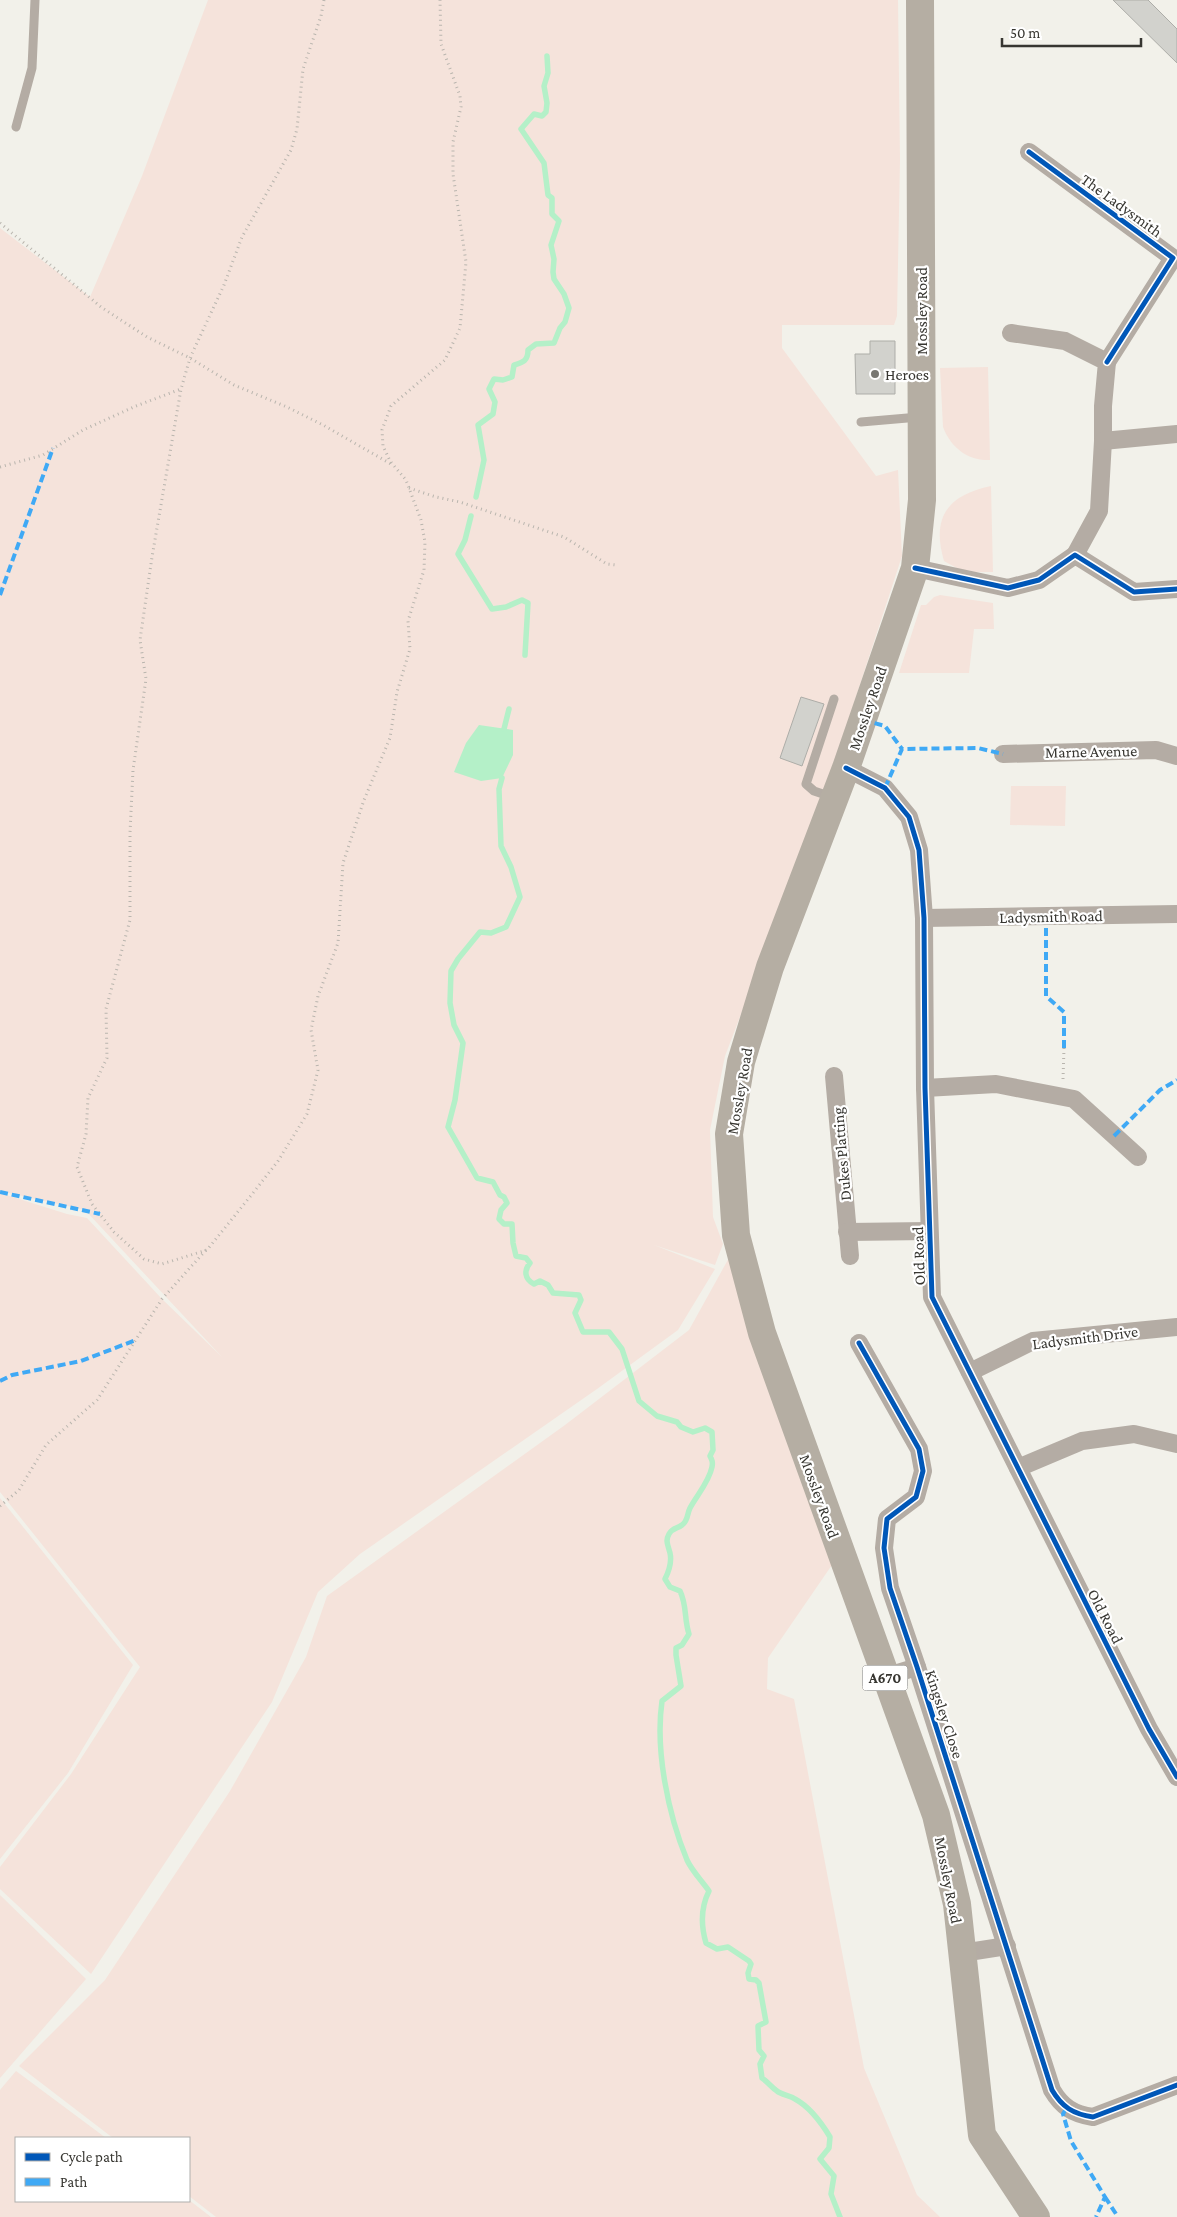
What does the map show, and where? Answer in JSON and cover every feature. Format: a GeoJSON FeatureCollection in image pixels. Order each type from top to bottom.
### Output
{"type":"FeatureCollection","features":[{"type":"Feature","properties":{"kind":"main road","name":"Mossley Road"},"geometry":{"type":"LineString","coordinates":[[920,0],[922,500],[914,568],[846,768],[767,977],[741,1062],[730,1134],[736,1235],[762,1333],[884,1677],[936,1816],[957,1904],[982,2135],[1036,2217]]}},
{"type":"Feature","properties":{"kind":"street","name":"The Ladysmith"},"geometry":{"type":"LineString","coordinates":[[914,568],[1008,588],[1039,580],[1075,555],[1099,511],[1103,441],[1102,406],[1107,362],[1173,258],[1029,152]]}},
{"type":"Feature","properties":{"kind":"street"},"geometry":{"type":"LineString","coordinates":[[1011,333],[1065,341],[1107,362]]}},
{"type":"Feature","properties":{"kind":"street"},"geometry":{"type":"LineString","coordinates":[[1103,441],[1177,434]]}},
{"type":"Feature","properties":{"kind":"street"},"geometry":{"type":"LineString","coordinates":[[1075,555],[1134,592],[1177,589]]}},
{"type":"Feature","properties":{"kind":"street","name":"Marne Avenue"},"geometry":{"type":"LineString","coordinates":[[1003,754],[1156,750],[1177,756]]}},
{"type":"Feature","properties":{"kind":"street","name":"Old Road"},"geometry":{"type":"LineString","coordinates":[[846,768],[885,788],[909,817],[919,850],[924,918],[925,1088],[932,1297],[1149,1729],[1177,1777]]}},
{"type":"Feature","properties":{"kind":"street","name":"Ladysmith Road"},"geometry":{"type":"LineString","coordinates":[[924,918],[1177,914]]}},
{"type":"Feature","properties":{"kind":"street","name":"Dukes Platting"},"geometry":{"type":"LineString","coordinates":[[834,1076],[850,1256]]}},
{"type":"Feature","properties":{"kind":"street"},"geometry":{"type":"LineString","coordinates":[[925,1088],[996,1084],[1074,1099],[1138,1157]]}},
{"type":"Feature","properties":{"kind":"street"},"geometry":{"type":"LineString","coordinates":[[847,1232],[929,1231]]}},
{"type":"Feature","properties":{"kind":"street","name":"Ladysmith Drive"},"geometry":{"type":"LineString","coordinates":[[970,1372],[1033,1341],[1177,1327]]}},
{"type":"Feature","properties":{"kind":"street","name":"Kingsley Close"},"geometry":{"type":"LineString","coordinates":[[858,1343],[919,1449],[923,1471],[916,1497],[887,1519],[884,1548],[890,1588],[1052,2090],[1066,2109],[1080,2115],[1093,2117],[1177,2086]]}},
{"type":"Feature","properties":{"kind":"street"},"geometry":{"type":"LineString","coordinates":[[1018,1468],[1082,1441],[1134,1434],[1177,1444]]}},
{"type":"Feature","properties":{"kind":"street","name":"Kingsley Close"},"geometry":{"type":"LineString","coordinates":[[884,1677],[917,1667]]}},
{"type":"Feature","properties":{"kind":"street"},"geometry":{"type":"LineString","coordinates":[[962,1953],[1007,1946]]}},
{"type":"Feature","properties":{"kind":"lane"},"geometry":{"type":"LineString","coordinates":[[16,127],[32,68],[35,0]]}},
{"type":"Feature","properties":{"kind":"lane"},"geometry":{"type":"LineString","coordinates":[[861,422],[922,416]]}},
{"type":"Feature","properties":{"kind":"lane"},"geometry":{"type":"LineString","coordinates":[[834,699],[806,784],[814,791],[835,798]]}},
{"type":"Feature","properties":{"kind":"path"},"geometry":{"type":"LineString","coordinates":[[206,1250],[162,1264],[144,1259],[114,1232],[92,1204],[77,1167],[86,1134],[88,1098],[107,1058],[106,1009],[130,920],[132,770],[146,679],[140,640],[152,557],[181,389],[190,358],[224,284],[242,237],[291,150],[297,129],[303,69],[321,16],[324,0]]}},
{"type":"Feature","properties":{"kind":"path"},"geometry":{"type":"LineString","coordinates":[[0,1506],[19,1490],[46,1445],[97,1400],[162,1299],[206,1250],[278,1161],[307,1114],[318,1070],[312,1030],[318,996],[338,943],[343,863],[364,800],[390,738],[396,692],[410,649],[408,621],[424,570],[425,542],[421,520],[406,480],[393,465],[384,446],[382,430],[392,406],[445,360],[460,328],[466,262],[453,174],[453,142],[461,107],[460,96],[442,44],[440,0]]}},
{"type":"Feature","properties":{"kind":"path"},"geometry":{"type":"LineString","coordinates":[[0,223],[101,307],[147,337],[190,358],[234,385],[287,407],[393,465]]}},
{"type":"Feature","properties":{"kind":"path"},"geometry":{"type":"LineString","coordinates":[[0,467],[43,455],[83,430],[136,406],[181,389]]}},
{"type":"Feature","properties":{"kind":"path"},"geometry":{"type":"LineString","coordinates":[[409,488],[436,498],[460,502],[564,537],[607,564],[617,565]]}},
{"type":"Feature","properties":{"kind":"path"},"geometry":{"type":"LineString","coordinates":[[1063,1097],[1064,1048]]}},
{"type":"Feature","properties":{"kind":"shaded area"},"geometry":{"type":"Polygon","coordinates":[[[208,0],[898,0],[900,160],[897,316],[894,325],[782,325],[782,348],[876,476],[898,470],[902,556],[818,813],[725,1056],[710,1130],[713,1217],[723,1244],[715,1265],[654,1245],[715,1269],[678,1330],[597,1389],[360,1554],[318,1592],[272,1702],[91,1974],[0,1889],[0,1867],[71,1774],[140,1667],[0,1492],[0,1193],[67,1214],[87,1218],[162,1299],[222,1357],[85,1210],[0,1191],[0,228],[90,297],[142,176],[208,0]]]}},
{"type":"Feature","properties":{"kind":"shaded area"},"geometry":{"type":"Polygon","coordinates":[[[988,367],[990,460],[982,460],[961,452],[946,434],[943,427],[940,368],[988,367]]]}},
{"type":"Feature","properties":{"kind":"shaded area"},"geometry":{"type":"Polygon","coordinates":[[[991,486],[993,572],[964,572],[944,561],[940,532],[942,520],[946,510],[964,495],[991,486]]]}},
{"type":"Feature","properties":{"kind":"shaded area"},"geometry":{"type":"Polygon","coordinates":[[[940,595],[993,603],[994,629],[974,629],[969,673],[899,673],[921,605],[926,605],[934,597],[940,595]]]}},
{"type":"Feature","properties":{"kind":"shaded area"},"geometry":{"type":"Polygon","coordinates":[[[479,725],[513,730],[513,755],[502,778],[481,781],[454,772],[466,743],[479,725]]]}},
{"type":"Feature","properties":{"kind":"shaded area"},"geometry":{"type":"Polygon","coordinates":[[[1011,786],[1066,786],[1065,826],[1010,825],[1011,786]]]}},
{"type":"Feature","properties":{"kind":"shaded area"},"geometry":{"type":"Polygon","coordinates":[[[730,1256],[834,1562],[768,1658],[767,1689],[794,1699],[864,2068],[917,2195],[940,2217],[216,2217],[190,2197],[190,2137],[112,2137],[19,2066],[105,1980],[230,1791],[306,1657],[327,1596],[565,1425],[689,1330],[730,1256]]]}},
{"type":"Feature","properties":{"kind":"shaded area"},"geometry":{"type":"Polygon","coordinates":[[[0,1498],[133,1665],[68,1773],[0,1859],[0,1498]]]}},
{"type":"Feature","properties":{"kind":"shaded area"},"geometry":{"type":"Polygon","coordinates":[[[0,1895],[86,1979],[0,2078],[0,1895]]]}},
{"type":"Feature","properties":{"kind":"shaded area"},"geometry":{"type":"Polygon","coordinates":[[[16,2071],[105,2137],[15,2137],[15,2202],[190,2201],[211,2217],[0,2217],[0,2090],[16,2071]]]}},
{"type":"Feature","properties":{"kind":"building"},"geometry":{"type":"Polygon","coordinates":[[[1113,0],[1148,0],[1177,29],[1177,63],[1113,0]]]}},
{"type":"Feature","properties":{"kind":"building","name":"Heroes"},"geometry":{"type":"Polygon","coordinates":[[[870,341],[895,341],[895,394],[856,394],[855,354],[870,354],[870,341]]]}},
{"type":"Feature","properties":{"kind":"building"},"geometry":{"type":"Polygon","coordinates":[[[801,697],[824,704],[802,766],[780,758],[801,697]]]}},
{"type":"Feature","properties":{"kind":"waterway"},"geometry":{"type":"LineString","coordinates":[[476,497],[484,460],[478,425],[493,414],[495,402],[489,389],[494,379],[503,380],[512,377],[514,365],[524,361],[528,350],[536,344],[554,343],[560,328],[565,322],[569,308],[564,294],[554,279],[554,259],[551,245],[559,221],[552,214],[552,198],[548,195],[544,163],[521,129],[534,114],[542,116],[546,112],[547,103],[544,86],[548,73],[547,56]]}},
{"type":"Feature","properties":{"kind":"waterway"},"geometry":{"type":"LineString","coordinates":[[471,516],[465,540],[458,554],[492,609],[506,607],[522,600],[528,603],[525,655]]}},
{"type":"Feature","properties":{"kind":"waterway"},"geometry":{"type":"LineString","coordinates":[[504,729],[509,709]]}},
{"type":"Feature","properties":{"kind":"waterway"},"geometry":{"type":"LineString","coordinates":[[502,778],[499,789],[501,846],[511,867],[520,897],[506,927],[491,933],[480,932],[458,959],[451,971],[450,1003],[454,1025],[463,1043],[455,1100],[448,1127],[477,1178],[493,1182],[500,1195],[504,1197],[507,1203],[501,1210],[499,1219],[504,1224],[512,1224],[516,1256],[526,1258],[530,1263],[526,1271],[528,1280],[534,1284],[540,1281],[548,1285],[553,1293],[579,1295],[581,1300],[575,1313],[583,1332],[609,1332],[622,1349],[639,1401],[657,1416],[677,1422],[681,1427],[693,1432],[705,1428],[712,1432],[713,1450],[710,1456],[712,1465],[708,1478],[690,1508],[685,1522],[672,1530],[667,1539],[671,1560],[665,1579],[670,1587],[680,1591],[684,1602],[689,1634],[682,1645],[676,1648],[681,1686],[662,1701],[660,1740],[665,1782],[674,1823],[687,1860],[709,1891],[704,1903],[703,1917],[706,1943],[717,1949],[728,1947],[751,1964],[748,1973],[749,1979],[756,1980],[759,1983],[766,2022],[758,2026],[759,2050],[764,2056],[760,2064],[762,2078],[779,2092],[806,2106],[819,2120],[830,2137],[829,2148],[820,2159],[834,2176],[831,2194],[840,2217]]}},
{"type":"Feature","properties":{"kind":"marked path"},"geometry":{"type":"LineString","coordinates":[[0,595],[53,448]]}},
{"type":"Feature","properties":{"kind":"marked path"},"geometry":{"type":"LineString","coordinates":[[863,720],[885,726],[902,749]]}},
{"type":"Feature","properties":{"kind":"marked path"},"geometry":{"type":"LineString","coordinates":[[885,788],[902,749],[978,748],[1003,754]]}},
{"type":"Feature","properties":{"kind":"marked path"},"geometry":{"type":"LineString","coordinates":[[1046,916],[1046,996],[1064,1012],[1064,1048]]}},
{"type":"Feature","properties":{"kind":"marked path"},"geometry":{"type":"LineString","coordinates":[[1114,1136],[1160,1090],[1177,1080]]}},
{"type":"Feature","properties":{"kind":"marked path"},"geometry":{"type":"LineString","coordinates":[[0,1192],[100,1214]]}},
{"type":"Feature","properties":{"kind":"marked path"},"geometry":{"type":"LineString","coordinates":[[0,1381],[12,1375],[81,1361],[136,1340]]}},
{"type":"Feature","properties":{"kind":"marked path"},"geometry":{"type":"LineString","coordinates":[[1066,2109],[1063,2114],[1071,2141],[1105,2197],[1096,2217]]}},
{"type":"Feature","properties":{"kind":"marked path"},"geometry":{"type":"LineString","coordinates":[[1105,2197],[1118,2217]]}},
{"type":"Feature","properties":{"kind":"cycle path"},"geometry":{"type":"LineString","coordinates":[[1029,152],[1173,258],[1107,362]]}},
{"type":"Feature","properties":{"kind":"cycle path"},"geometry":{"type":"LineString","coordinates":[[915,568],[1008,588],[1039,580],[1075,555],[1134,592],[1177,589]]}},
{"type":"Feature","properties":{"kind":"cycle path"},"geometry":{"type":"LineString","coordinates":[[846,768],[885,788],[909,817],[919,850],[924,918],[925,1088],[932,1297],[1149,1729],[1177,1777]]}},
{"type":"Feature","properties":{"kind":"cycle path"},"geometry":{"type":"LineString","coordinates":[[859,1343],[919,1449],[923,1471],[916,1497],[887,1519],[884,1548],[890,1588],[1052,2090],[1069,2109],[1093,2117],[1177,2085]]}},
{"type":"Feature","properties":{"kind":"place","name":"Heroes"},"geometry":{"type":"Point","coordinates":[875,374]}}]}
